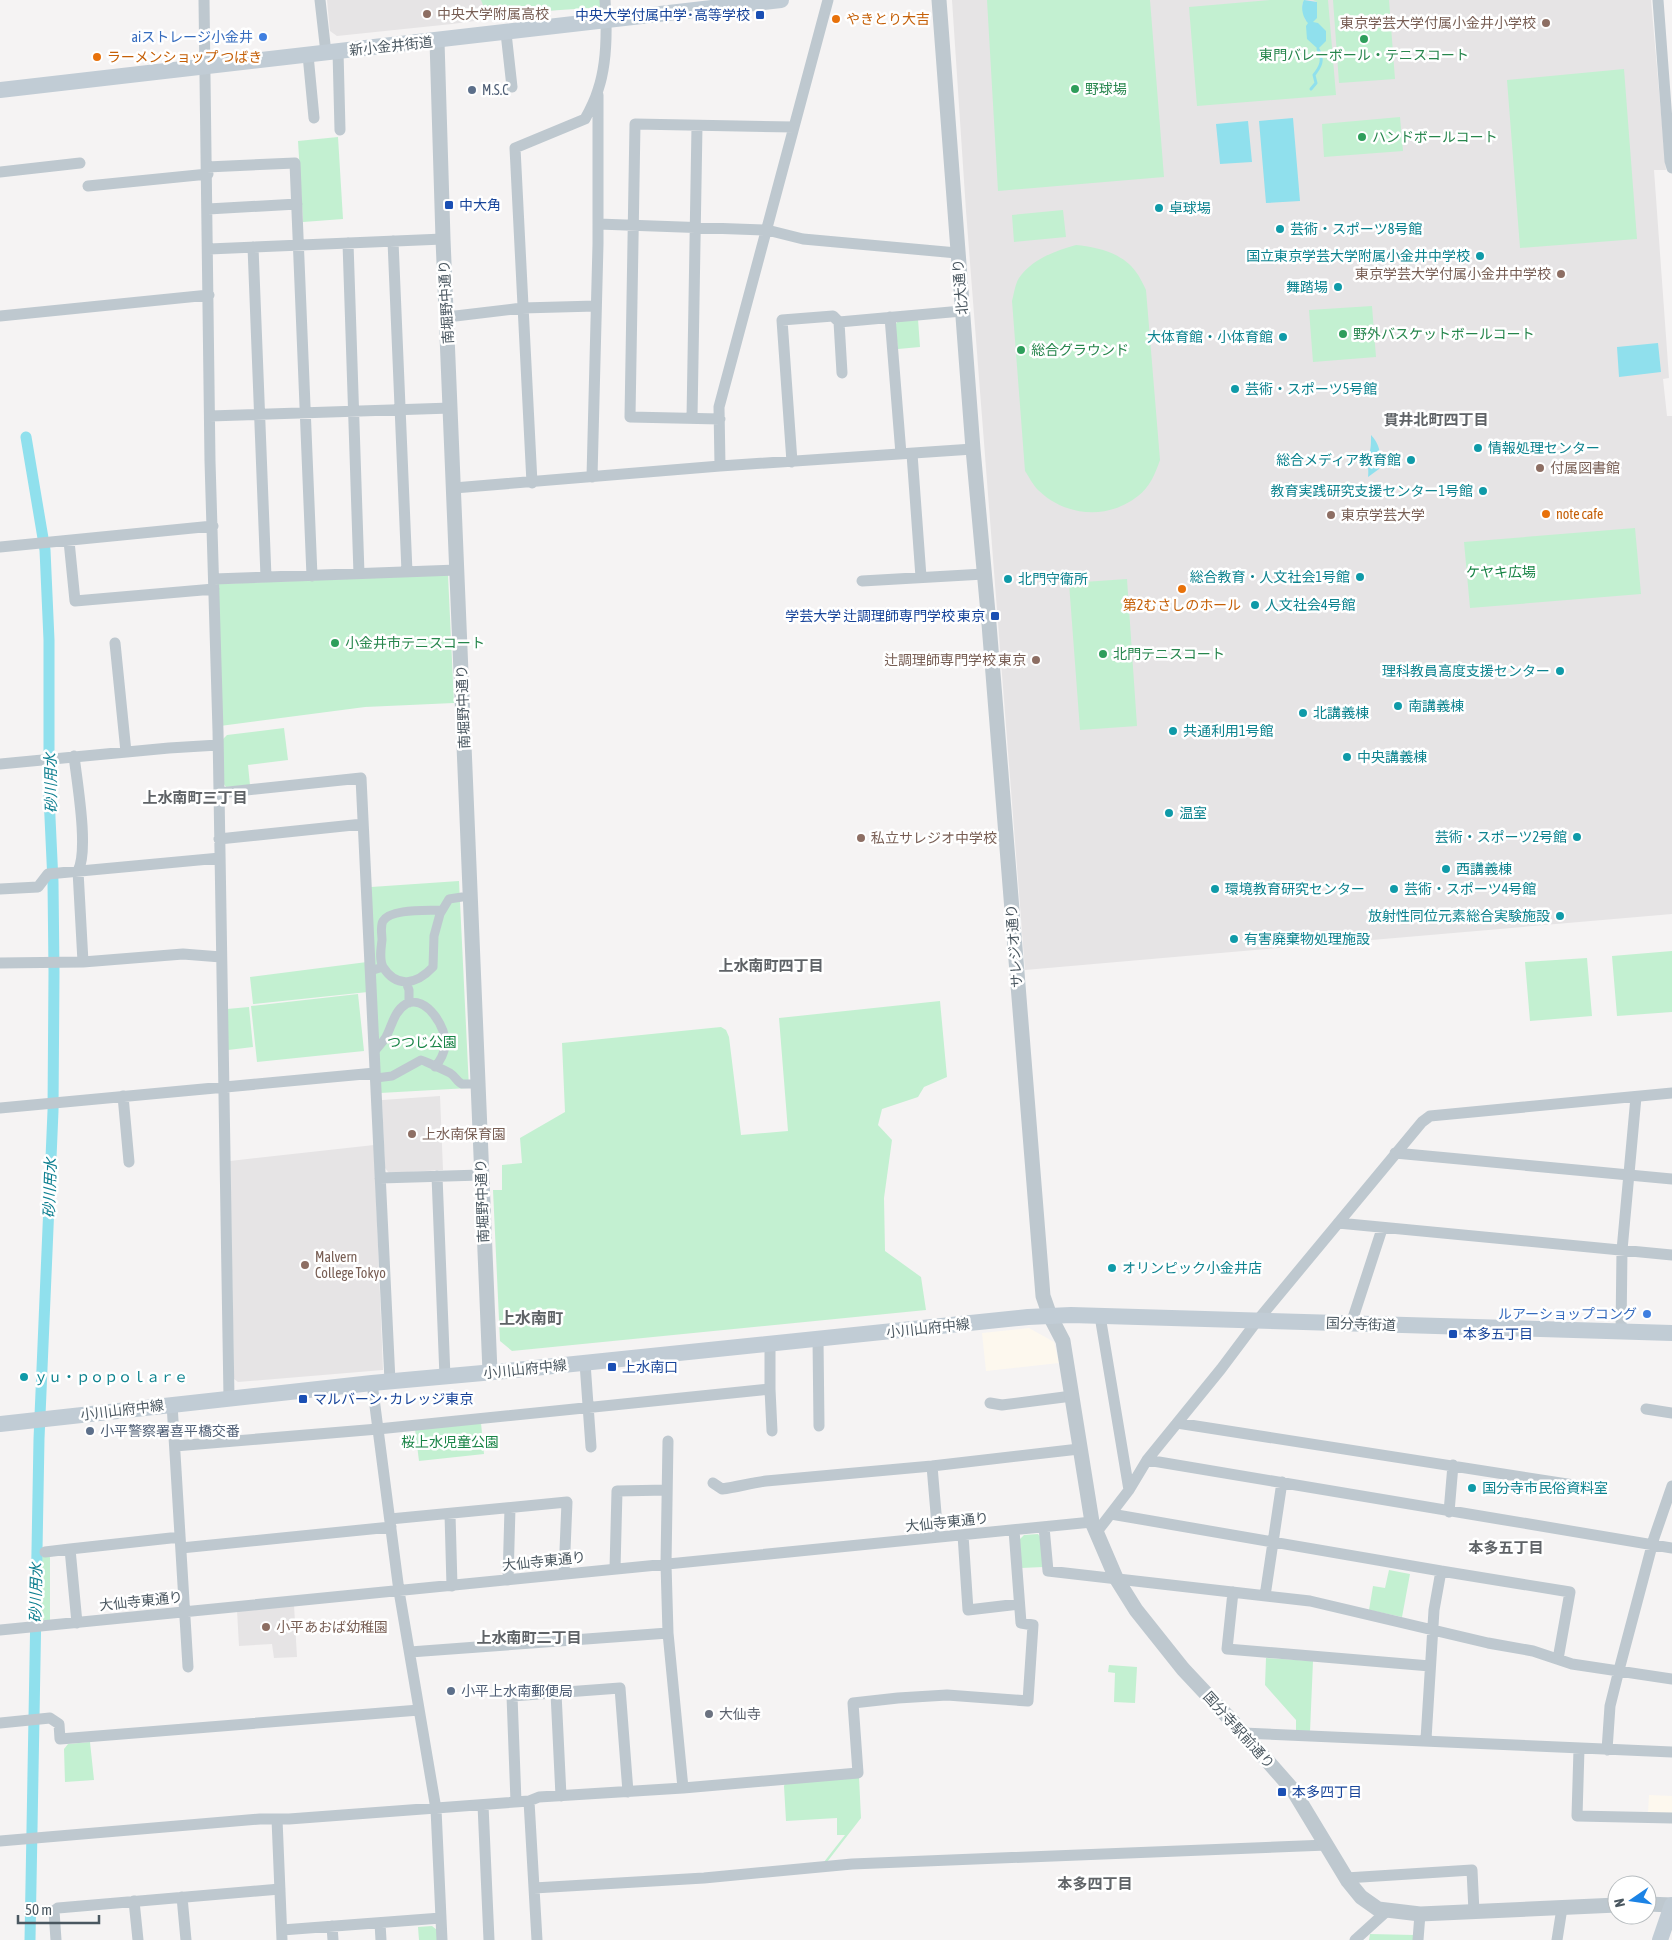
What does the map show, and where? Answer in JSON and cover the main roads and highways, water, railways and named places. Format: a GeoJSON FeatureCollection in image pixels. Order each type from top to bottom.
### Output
{"type":"FeatureCollection","features":[{"type":"Feature","properties":{"kind":"main road","name":"新小金井街道"},"geometry":{"type":"LineString","coordinates":[[0,90],[506,33],[756,1],[781,0]]}},
{"type":"Feature","properties":{"kind":"main road","name":"国分寺街道"},"geometry":{"type":"LineString","coordinates":[[1050,1316],[1672,1333]]}},
{"type":"Feature","properties":{"kind":"main road","name":"小川山府中線"},"geometry":{"type":"LineString","coordinates":[[0,1424],[390,1381],[1050,1316]]}},
{"type":"Feature","properties":{"kind":"main road"},"geometry":{"type":"LineString","coordinates":[[1660,1940],[1672,1905]]}},
{"type":"Feature","properties":{"kind":"water"},"geometry":{"type":"Polygon","coordinates":[[[1304,0],[1317,2],[1317,18],[1313,22],[1318,23],[1326,31],[1326,41],[1318,49],[1307,39],[1306,26],[1308,23],[1302,9],[1304,0]]]}},
{"type":"Feature","properties":{"kind":"water"},"geometry":{"type":"Polygon","coordinates":[[[1293,118],[1300,201],[1266,203],[1259,121],[1293,118]]]}},
{"type":"Feature","properties":{"kind":"water"},"geometry":{"type":"Polygon","coordinates":[[[1248,121],[1252,162],[1220,164],[1216,124],[1248,121]]]}},
{"type":"Feature","properties":{"kind":"water"},"geometry":{"type":"Polygon","coordinates":[[[1658,343],[1661,372],[1619,377],[1617,347],[1658,343]]]}},
{"type":"Feature","properties":{"kind":"water"},"geometry":{"type":"Polygon","coordinates":[[[1371,435],[1380,451],[1380,459],[1379,469],[1368,477],[1368,461],[1371,435]]]}},
{"type":"Feature","properties":{"kind":"waterway"},"geometry":{"type":"LineString","coordinates":[[1311,89],[1316,83],[1314,75],[1321,63],[1318,49]]}},
{"type":"Feature","properties":{"kind":"waterway","name":"砂川用水"},"geometry":{"type":"LineString","coordinates":[[26,437],[45,550],[49,640],[49,796],[53,882],[54,972],[53,1111],[39,1439],[30,1940]]}},
{"type":"Feature","properties":{"kind":"place","name":"中央大学附属高校"},"geometry":{"type":"Point","coordinates":[427,14]}},
{"type":"Feature","properties":{"kind":"place","name":"中央大学付属中学･高等学校"},"geometry":{"type":"Point","coordinates":[760,15]}},
{"type":"Feature","properties":{"kind":"place","name":"やきとり大吉"},"geometry":{"type":"Point","coordinates":[836,19]}},
{"type":"Feature","properties":{"kind":"place","name":"東京学芸大学付属小金井小学校"},"geometry":{"type":"Point","coordinates":[1546,23]}},
{"type":"Feature","properties":{"kind":"place","name":"aiストレージ小金井"},"geometry":{"type":"Point","coordinates":[263,37]}},
{"type":"Feature","properties":{"kind":"place","name":"東門バレーボール・テニスコート"},"geometry":{"type":"Point","coordinates":[1364,39]}},
{"type":"Feature","properties":{"kind":"place","name":"ラーメンショップ つばき"},"geometry":{"type":"Point","coordinates":[97,57]}},
{"type":"Feature","properties":{"kind":"place","name":"野球場"},"geometry":{"type":"Point","coordinates":[1075,89]}},
{"type":"Feature","properties":{"kind":"place","name":"M.S.C"},"geometry":{"type":"Point","coordinates":[472,90]}},
{"type":"Feature","properties":{"kind":"place","name":"ハンドボールコート"},"geometry":{"type":"Point","coordinates":[1362,137]}},
{"type":"Feature","properties":{"kind":"place","name":"中大角"},"geometry":{"type":"Point","coordinates":[449,205]}},
{"type":"Feature","properties":{"kind":"place","name":"卓球場"},"geometry":{"type":"Point","coordinates":[1159,208]}},
{"type":"Feature","properties":{"kind":"place","name":"芸術・スポーツ8号館"},"geometry":{"type":"Point","coordinates":[1280,229]}},
{"type":"Feature","properties":{"kind":"place","name":"国立東京学芸大学附属小金井中学校"},"geometry":{"type":"Point","coordinates":[1480,256]}},
{"type":"Feature","properties":{"kind":"place","name":"東京学芸大学付属小金井中学校"},"geometry":{"type":"Point","coordinates":[1561,274]}},
{"type":"Feature","properties":{"kind":"place","name":"舞踏場"},"geometry":{"type":"Point","coordinates":[1338,287]}},
{"type":"Feature","properties":{"kind":"place","name":"野外バスケットボールコート"},"geometry":{"type":"Point","coordinates":[1343,334]}},
{"type":"Feature","properties":{"kind":"place","name":"大体育館・小体育館"},"geometry":{"type":"Point","coordinates":[1283,337]}},
{"type":"Feature","properties":{"kind":"place","name":"総合グラウンド"},"geometry":{"type":"Point","coordinates":[1021,350]}},
{"type":"Feature","properties":{"kind":"place","name":"芸術・スポーツ5号館"},"geometry":{"type":"Point","coordinates":[1235,389]}},
{"type":"Feature","properties":{"kind":"place","name":"情報処理センター"},"geometry":{"type":"Point","coordinates":[1478,448]}},
{"type":"Feature","properties":{"kind":"place","name":"総合メディア教育館"},"geometry":{"type":"Point","coordinates":[1411,460]}},
{"type":"Feature","properties":{"kind":"place","name":"付属図書館"},"geometry":{"type":"Point","coordinates":[1540,468]}},
{"type":"Feature","properties":{"kind":"place","name":"教育実践研究支援センター1号館"},"geometry":{"type":"Point","coordinates":[1483,491]}},
{"type":"Feature","properties":{"kind":"place","name":"note cafe"},"geometry":{"type":"Point","coordinates":[1546,514]}},
{"type":"Feature","properties":{"kind":"place","name":"東京学芸大学"},"geometry":{"type":"Point","coordinates":[1331,515]}},
{"type":"Feature","properties":{"kind":"place","name":"総合教育・人文社会1号館"},"geometry":{"type":"Point","coordinates":[1360,577]}},
{"type":"Feature","properties":{"kind":"place","name":"北門守衛所"},"geometry":{"type":"Point","coordinates":[1008,579]}},
{"type":"Feature","properties":{"kind":"place","name":"第2むさしのホール"},"geometry":{"type":"Point","coordinates":[1182,589]}},
{"type":"Feature","properties":{"kind":"place","name":"人文社会4号館"},"geometry":{"type":"Point","coordinates":[1255,605]}},
{"type":"Feature","properties":{"kind":"place","name":"学芸大学 辻調理師専門学校 東京"},"geometry":{"type":"Point","coordinates":[995,616]}},
{"type":"Feature","properties":{"kind":"place","name":"小金井市テニスコート"},"geometry":{"type":"Point","coordinates":[335,643]}},
{"type":"Feature","properties":{"kind":"place","name":"北門テニスコート"},"geometry":{"type":"Point","coordinates":[1103,654]}},
{"type":"Feature","properties":{"kind":"place","name":"辻調理師専門学校 東京"},"geometry":{"type":"Point","coordinates":[1036,660]}},
{"type":"Feature","properties":{"kind":"place","name":"理科教員高度支援センター"},"geometry":{"type":"Point","coordinates":[1560,671]}},
{"type":"Feature","properties":{"kind":"place","name":"南講義棟"},"geometry":{"type":"Point","coordinates":[1398,706]}},
{"type":"Feature","properties":{"kind":"place","name":"北講義棟"},"geometry":{"type":"Point","coordinates":[1303,713]}},
{"type":"Feature","properties":{"kind":"place","name":"共通利用1号館"},"geometry":{"type":"Point","coordinates":[1173,731]}},
{"type":"Feature","properties":{"kind":"place","name":"中央講義棟"},"geometry":{"type":"Point","coordinates":[1347,757]}},
{"type":"Feature","properties":{"kind":"place","name":"温室"},"geometry":{"type":"Point","coordinates":[1169,813]}},
{"type":"Feature","properties":{"kind":"place","name":"芸術・スポーツ2号館"},"geometry":{"type":"Point","coordinates":[1577,837]}},
{"type":"Feature","properties":{"kind":"place","name":"私立サレジオ中学校"},"geometry":{"type":"Point","coordinates":[861,838]}},
{"type":"Feature","properties":{"kind":"place","name":"西講義棟"},"geometry":{"type":"Point","coordinates":[1446,869]}},
{"type":"Feature","properties":{"kind":"place","name":"環境教育研究センター"},"geometry":{"type":"Point","coordinates":[1215,889]}},
{"type":"Feature","properties":{"kind":"place","name":"芸術・スポーツ4号館"},"geometry":{"type":"Point","coordinates":[1394,889]}},
{"type":"Feature","properties":{"kind":"place","name":"放射性同位元素総合実験施設"},"geometry":{"type":"Point","coordinates":[1560,916]}},
{"type":"Feature","properties":{"kind":"place","name":"有害廃棄物処理施設"},"geometry":{"type":"Point","coordinates":[1234,939]}},
{"type":"Feature","properties":{"kind":"place","name":"上水南保育園"},"geometry":{"type":"Point","coordinates":[412,1134]}},
{"type":"Feature","properties":{"kind":"place","name":"Malvern College Tokyo"},"geometry":{"type":"Point","coordinates":[305,1265]}},
{"type":"Feature","properties":{"kind":"place","name":"オリンピック小金井店"},"geometry":{"type":"Point","coordinates":[1112,1268]}},
{"type":"Feature","properties":{"kind":"place","name":"ルアーショップコング"},"geometry":{"type":"Point","coordinates":[1647,1314]}},
{"type":"Feature","properties":{"kind":"place","name":"本多五丁目"},"geometry":{"type":"Point","coordinates":[1453,1334]}},
{"type":"Feature","properties":{"kind":"place","name":"上水南口"},"geometry":{"type":"Point","coordinates":[612,1367]}},
{"type":"Feature","properties":{"kind":"place","name":"ｙｕ・ｐｏｐｏｌａｒｅ"},"geometry":{"type":"Point","coordinates":[24,1377]}},
{"type":"Feature","properties":{"kind":"place","name":"マルバーン･カレッジ東京"},"geometry":{"type":"Point","coordinates":[303,1399]}},
{"type":"Feature","properties":{"kind":"place","name":"小平警察署喜平橋交番"},"geometry":{"type":"Point","coordinates":[90,1431]}},
{"type":"Feature","properties":{"kind":"place","name":"国分寺市民俗資料室"},"geometry":{"type":"Point","coordinates":[1472,1488]}},
{"type":"Feature","properties":{"kind":"place","name":"小平あおば幼稚園"},"geometry":{"type":"Point","coordinates":[266,1627]}},
{"type":"Feature","properties":{"kind":"place","name":"小平上水南郵便局"},"geometry":{"type":"Point","coordinates":[451,1691]}},
{"type":"Feature","properties":{"kind":"place","name":"大仙寺"},"geometry":{"type":"Point","coordinates":[709,1714]}},
{"type":"Feature","properties":{"kind":"place","name":"本多四丁目"},"geometry":{"type":"Point","coordinates":[1282,1792]}},
{"type":"Feature","properties":{"kind":"district","name":"貫井北町四丁目"},"geometry":{"type":"Point","coordinates":[1436,420]}},
{"type":"Feature","properties":{"kind":"district","name":"上水南町三丁目"},"geometry":{"type":"Point","coordinates":[195,798]}},
{"type":"Feature","properties":{"kind":"district","name":"上水南町四丁目"},"geometry":{"type":"Point","coordinates":[771,966]}},
{"type":"Feature","properties":{"kind":"district","name":"上水南町"},"geometry":{"type":"Point","coordinates":[531,1318]}},
{"type":"Feature","properties":{"kind":"district","name":"本多五丁目"},"geometry":{"type":"Point","coordinates":[1506,1548]}},
{"type":"Feature","properties":{"kind":"district","name":"上水南町二丁目"},"geometry":{"type":"Point","coordinates":[529,1638]}},
{"type":"Feature","properties":{"kind":"district","name":"本多四丁目"},"geometry":{"type":"Point","coordinates":[1095,1884]}},
{"type":"Feature","properties":{"kind":"park label","name":"ケヤキ広場"},"geometry":{"type":"Point","coordinates":[1501,572]}},
{"type":"Feature","properties":{"kind":"park label","name":"つつじ公園"},"geometry":{"type":"Point","coordinates":[422,1042]}},
{"type":"Feature","properties":{"kind":"park label","name":"桜上水児童公園"},"geometry":{"type":"Point","coordinates":[450,1442]}}]}
